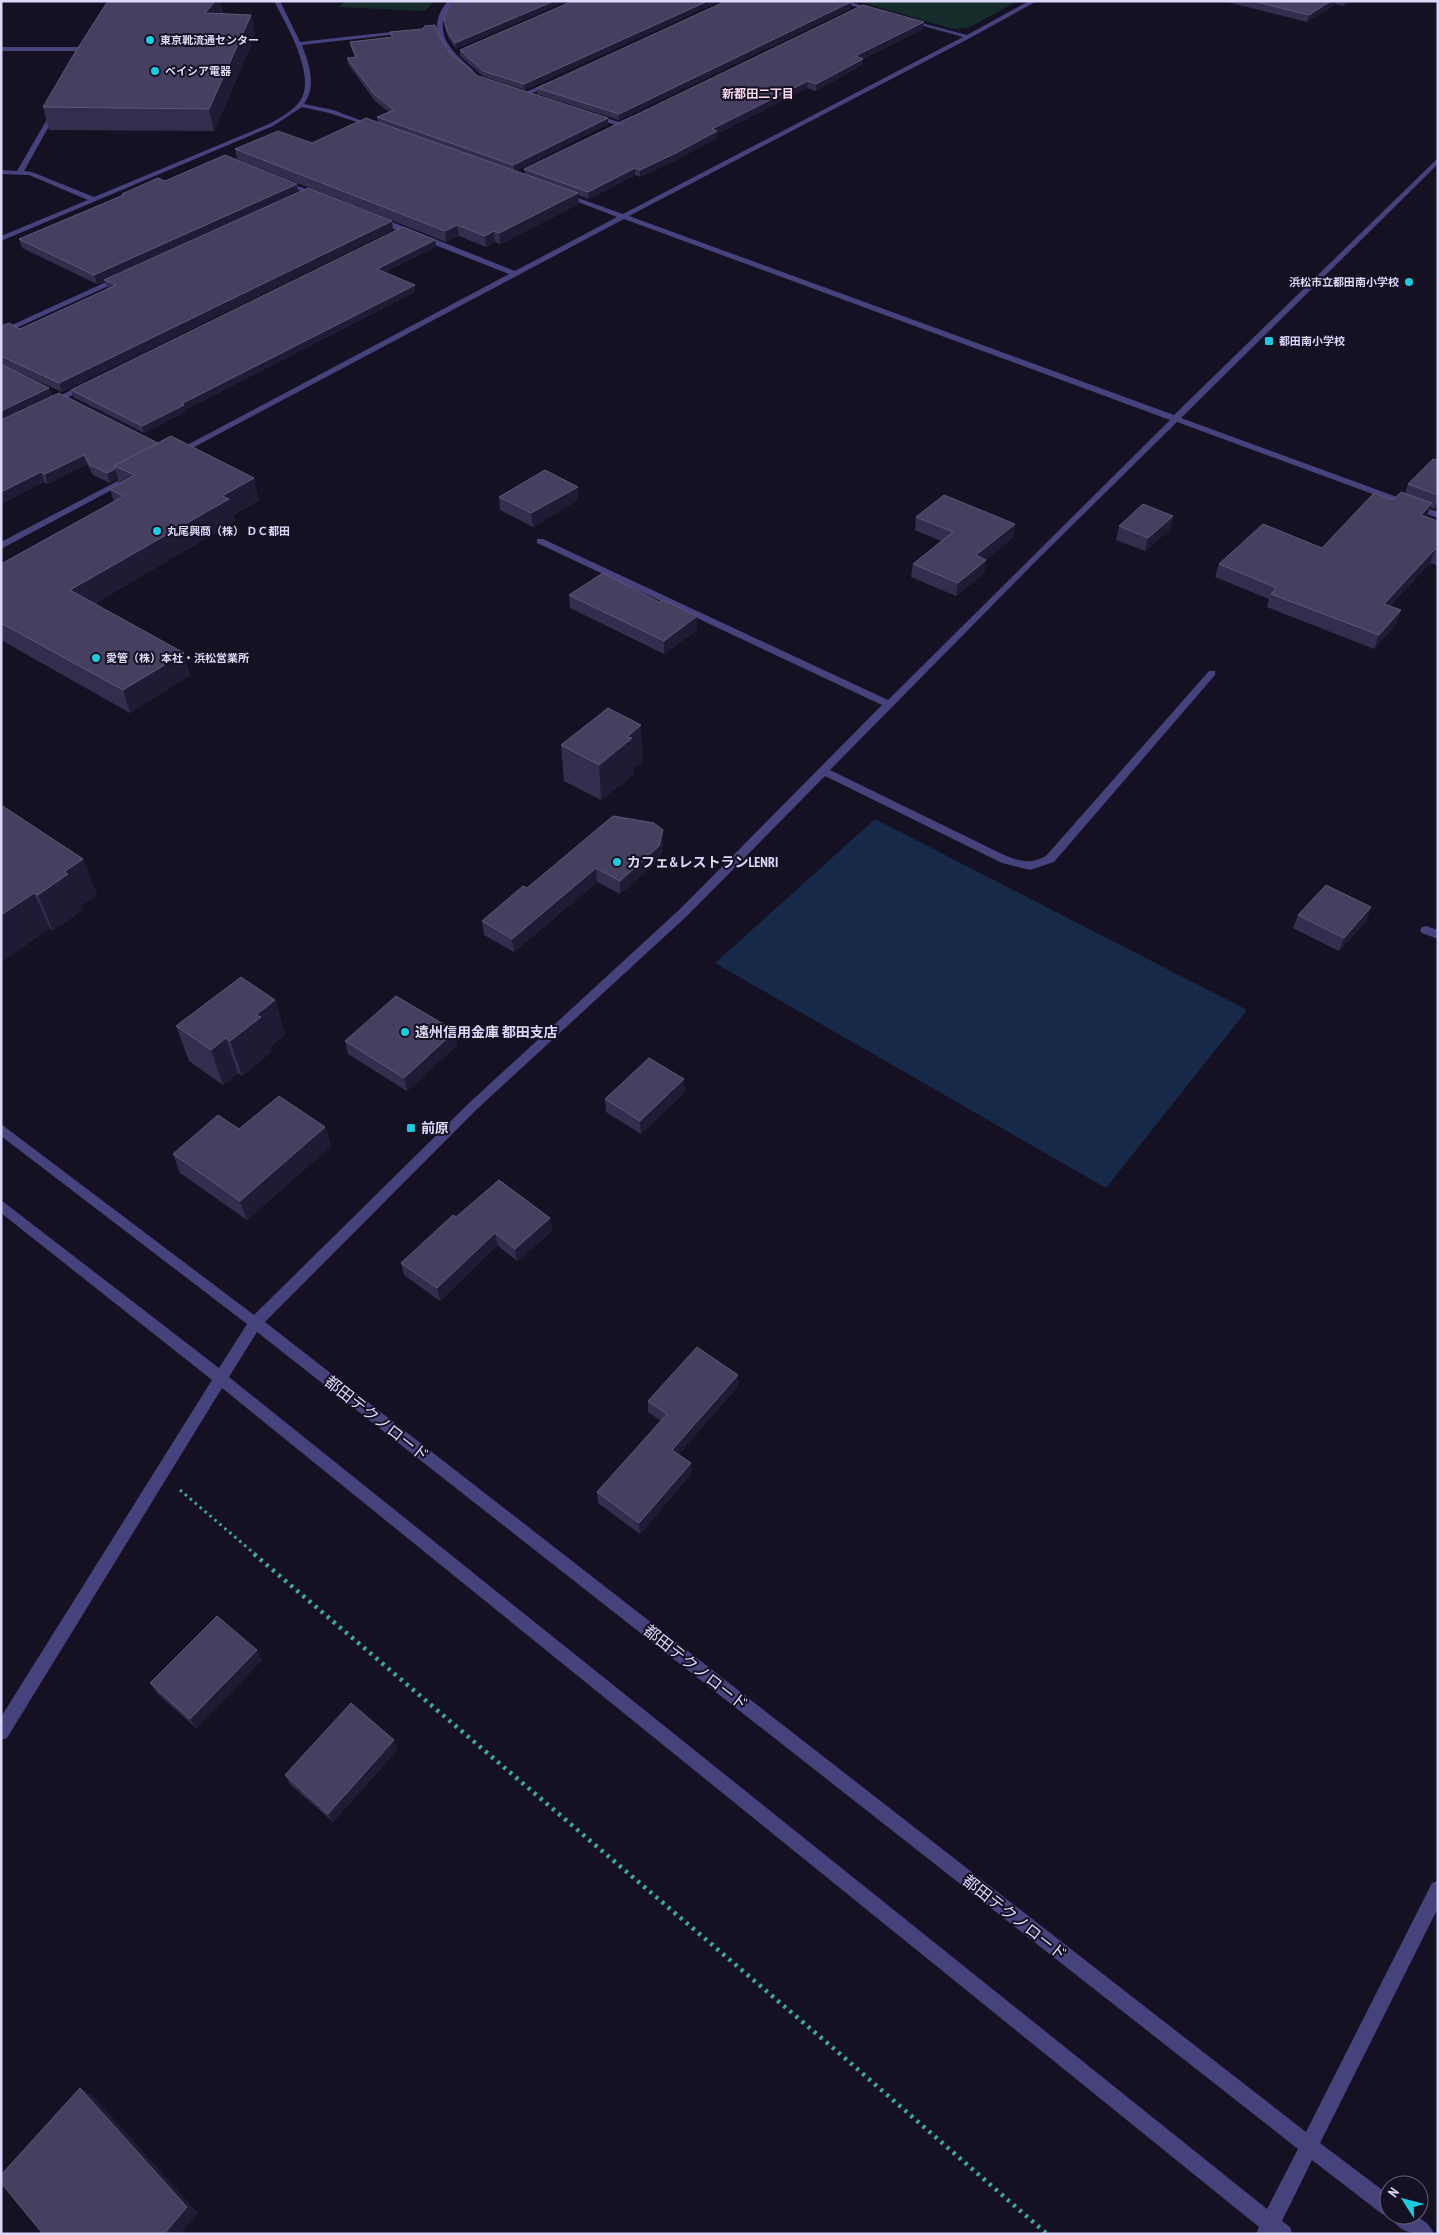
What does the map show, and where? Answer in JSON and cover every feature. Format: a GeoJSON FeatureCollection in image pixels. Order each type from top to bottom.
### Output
{"type":"FeatureCollection","features":[{"type":"Feature","properties":{"kind":"street"},"geometry":{"type":"LineString","coordinates":[[1,238],[271,125],[290,114],[306,96],[310,84],[298,44],[278,1]]}},
{"type":"Feature","properties":{"kind":"street"},"geometry":{"type":"LineString","coordinates":[[452,1],[443,12],[439,27],[445,42],[474,74]]}},
{"type":"Feature","properties":{"kind":"street"},"geometry":{"type":"LineString","coordinates":[[841,1],[880,12]]}},
{"type":"Feature","properties":{"kind":"street"},"geometry":{"type":"LineString","coordinates":[[170,454],[517,274],[1034,1]]}},
{"type":"Feature","properties":{"kind":"street"},"geometry":{"type":"LineString","coordinates":[[853,12],[862,7]]}},
{"type":"Feature","properties":{"kind":"street"},"geometry":{"type":"LineString","coordinates":[[898,18],[968,37]]}},
{"type":"Feature","properties":{"kind":"street"},"geometry":{"type":"LineString","coordinates":[[430,28],[439,27]]}},
{"type":"Feature","properties":{"kind":"street"},"geometry":{"type":"LineString","coordinates":[[298,44],[411,30]]}},
{"type":"Feature","properties":{"kind":"street"},"geometry":{"type":"LineString","coordinates":[[1,49],[89,49],[85,58]]}},
{"type":"Feature","properties":{"kind":"street"},"geometry":{"type":"LineString","coordinates":[[454,54],[463,50]]}},
{"type":"Feature","properties":{"kind":"street"},"geometry":{"type":"LineString","coordinates":[[526,94],[562,78]]}},
{"type":"Feature","properties":{"kind":"street"},"geometry":{"type":"LineString","coordinates":[[508,88],[535,97]]}},
{"type":"Feature","properties":{"kind":"street"},"geometry":{"type":"LineString","coordinates":[[300,104],[331,111],[386,131]]}},
{"type":"Feature","properties":{"kind":"street"},"geometry":{"type":"LineString","coordinates":[[1,176],[16,172],[57,107]]}},
{"type":"Feature","properties":{"kind":"street"},"geometry":{"type":"LineString","coordinates":[[582,112],[619,124]]}},
{"type":"Feature","properties":{"kind":"street"},"geometry":{"type":"LineString","coordinates":[[610,129],[637,116]]}},
{"type":"Feature","properties":{"kind":"street"},"geometry":{"type":"LineString","coordinates":[[207,152],[218,156]]}},
{"type":"Feature","properties":{"kind":"street"},"geometry":{"type":"LineString","coordinates":[[1,1732],[222,1379],[255,1323],[472,1107],[684,912],[1033,559],[1438,160]]}},
{"type":"Feature","properties":{"kind":"street"},"geometry":{"type":"LineString","coordinates":[[1,172],[30,173],[94,200]]}},
{"type":"Feature","properties":{"kind":"street"},"geometry":{"type":"LineString","coordinates":[[270,177],[326,199]]}},
{"type":"Feature","properties":{"kind":"street"},"geometry":{"type":"LineString","coordinates":[[550,190],[1438,515]]}},
{"type":"Feature","properties":{"kind":"street"},"geometry":{"type":"LineString","coordinates":[[300,196],[309,192]]}},
{"type":"Feature","properties":{"kind":"street"},"geometry":{"type":"LineString","coordinates":[[369,216],[517,274]]}},
{"type":"Feature","properties":{"kind":"street"},"geometry":{"type":"LineString","coordinates":[[394,234],[403,230]]}},
{"type":"Feature","properties":{"kind":"street"},"geometry":{"type":"LineString","coordinates":[[1,333],[128,275]]}},
{"type":"Feature","properties":{"kind":"street"},"geometry":{"type":"LineString","coordinates":[[45,406],[98,380]]}},
{"type":"Feature","properties":{"kind":"street"},"geometry":{"type":"LineString","coordinates":[[54,393],[71,402]]}},
{"type":"Feature","properties":{"kind":"street"},"geometry":{"type":"LineString","coordinates":[[1,546],[140,472]]}},
{"type":"Feature","properties":{"kind":"street"},"geometry":{"type":"LineString","coordinates":[[540,541],[890,705]]}},
{"type":"Feature","properties":{"kind":"street"},"geometry":{"type":"LineString","coordinates":[[824,771],[998,857],[1016,864],[1036,867],[1050,859],[1212,673]]}},
{"type":"Feature","properties":{"kind":"street"},"geometry":{"type":"LineString","coordinates":[[1426,930],[1438,935]]}},
{"type":"Feature","properties":{"kind":"street","name":"都田テクノロード"},"geometry":{"type":"LineString","coordinates":[[1,1129],[255,1323],[1379,2199]]}},
{"type":"Feature","properties":{"kind":"street"},"geometry":{"type":"LineString","coordinates":[[1,1206],[222,1379],[1273,2230],[1308,2146],[1438,1888]]}},
{"type":"Feature","properties":{"kind":"street"},"geometry":{"type":"LineString","coordinates":[[1413,2225],[1425,2234]]}},
{"type":"Feature","properties":{"kind":"path"},"geometry":{"type":"LineString","coordinates":[[161,1474],[473,1742],[857,2067],[1047,2234]]}},
{"type":"Feature","properties":{"kind":"green space"},"geometry":{"type":"Polygon","coordinates":[[[345,1],[435,1],[425,11],[339,7],[345,1]]]}},
{"type":"Feature","properties":{"kind":"green space"},"geometry":{"type":"Polygon","coordinates":[[[857,1],[1018,1],[968,28],[953,29],[857,1]]]}},
{"type":"Feature","properties":{"kind":"water"},"geometry":{"type":"Polygon","coordinates":[[[875,819],[1247,1010],[1106,1188],[715,963],[875,819]]]}},
{"type":"Feature","properties":{"kind":"building"},"geometry":{"type":"Polygon","coordinates":[[[108,1],[215,1],[205,13],[251,15],[209,109],[43,107],[108,1]]]}},
{"type":"Feature","properties":{"kind":"building"},"geometry":{"type":"Polygon","coordinates":[[[457,1],[554,1],[455,43],[447,31],[444,20],[447,10],[457,1]]]}},
{"type":"Feature","properties":{"kind":"building"},"geometry":{"type":"Polygon","coordinates":[[[573,1],[708,1],[524,84],[483,71],[460,50],[573,1]]]}},
{"type":"Feature","properties":{"kind":"building"},"geometry":{"type":"Polygon","coordinates":[[[726,1],[851,2],[619,114],[537,88],[726,1]]]}},
{"type":"Feature","properties":{"kind":"building"},"geometry":{"type":"Polygon","coordinates":[[[1253,1],[1331,1],[1309,15],[1253,1]]]}},
{"type":"Feature","properties":{"kind":"building"},"geometry":{"type":"Polygon","coordinates":[[[863,5],[924,22],[855,56],[863,59],[816,84],[808,81],[712,129],[717,131],[676,153],[640,170],[635,168],[588,192],[524,169],[863,5]]]}},
{"type":"Feature","properties":{"kind":"building"},"geometry":{"type":"Polygon","coordinates":[[[435,25],[441,39],[451,54],[478,76],[608,118],[513,165],[377,117],[394,110],[374,94],[347,58],[356,57],[350,42],[393,37],[390,32],[422,29],[425,26],[435,25]]]}},
{"type":"Feature","properties":{"kind":"building"},"geometry":{"type":"Polygon","coordinates":[[[366,118],[578,193],[499,233],[494,231],[485,236],[457,225],[445,231],[235,149],[278,131],[312,143],[366,118]]]}},
{"type":"Feature","properties":{"kind":"building"},"geometry":{"type":"Polygon","coordinates":[[[225,155],[297,184],[94,275],[19,239],[124,195],[122,194],[158,178],[165,181],[225,155]]]}},
{"type":"Feature","properties":{"kind":"building"},"geometry":{"type":"Polygon","coordinates":[[[308,188],[392,221],[59,383],[1,356],[1,326],[9,323],[20,329],[116,285],[104,280],[308,188]]]}},
{"type":"Feature","properties":{"kind":"building"},"geometry":{"type":"Polygon","coordinates":[[[403,227],[435,240],[377,269],[415,285],[181,404],[184,405],[142,426],[71,390],[403,227]]]}},
{"type":"Feature","properties":{"kind":"building"},"geometry":{"type":"Polygon","coordinates":[[[1,364],[49,388],[1,411],[1,364]]]}},
{"type":"Feature","properties":{"kind":"building"},"geometry":{"type":"Polygon","coordinates":[[[59,393],[158,443],[114,466],[115,469],[107,473],[90,465],[84,455],[45,474],[41,472],[1,492],[1,420],[59,393]]]}},
{"type":"Feature","properties":{"kind":"building"},"geometry":{"type":"Polygon","coordinates":[[[171,436],[254,478],[222,496],[229,499],[70,590],[184,653],[123,690],[1,623],[1,564],[124,496],[110,489],[135,475],[114,466],[171,436]]]}},
{"type":"Feature","properties":{"kind":"building"},"geometry":{"type":"Polygon","coordinates":[[[1433,459],[1438,460],[1438,495],[1408,484],[1433,459]]]}},
{"type":"Feature","properties":{"kind":"building"},"geometry":{"type":"Polygon","coordinates":[[[545,470],[578,487],[531,513],[499,497],[545,470]]]}},
{"type":"Feature","properties":{"kind":"building"},"geometry":{"type":"Polygon","coordinates":[[[1401,492],[1432,503],[1421,515],[1438,521],[1438,550],[1435,549],[1384,604],[1401,610],[1379,635],[1271,594],[1277,588],[1219,564],[1263,524],[1322,548],[1374,493],[1393,500],[1401,492]]]}},
{"type":"Feature","properties":{"kind":"building"},"geometry":{"type":"Polygon","coordinates":[[[944,495],[1015,524],[976,555],[986,560],[958,583],[913,564],[953,532],[916,517],[944,495]]]}},
{"type":"Feature","properties":{"kind":"building"},"geometry":{"type":"Polygon","coordinates":[[[1143,504],[1173,516],[1148,538],[1119,526],[1143,504]]]}},
{"type":"Feature","properties":{"kind":"building"},"geometry":{"type":"Polygon","coordinates":[[[603,573],[659,602],[663,600],[697,616],[664,641],[569,595],[603,573]]]}},
{"type":"Feature","properties":{"kind":"building"},"geometry":{"type":"Polygon","coordinates":[[[608,708],[641,725],[627,737],[632,738],[599,765],[561,745],[608,708]]]}},
{"type":"Feature","properties":{"kind":"building"},"geometry":{"type":"Polygon","coordinates":[[[1,805],[83,859],[64,872],[68,874],[38,895],[34,893],[1,915],[1,805]]]}},
{"type":"Feature","properties":{"kind":"building"},"geometry":{"type":"Polygon","coordinates":[[[613,816],[654,823],[663,830],[659,846],[620,881],[596,868],[512,939],[482,921],[523,886],[527,888],[613,816]]]}},
{"type":"Feature","properties":{"kind":"building"},"geometry":{"type":"Polygon","coordinates":[[[1326,885],[1371,907],[1344,938],[1298,915],[1326,885]]]}},
{"type":"Feature","properties":{"kind":"building"},"geometry":{"type":"Polygon","coordinates":[[[241,977],[275,1000],[256,1015],[261,1017],[230,1041],[226,1038],[211,1050],[176,1026],[241,977]]]}},
{"type":"Feature","properties":{"kind":"building","name":"遠州信用金庫 都田支店"},"geometry":{"type":"Polygon","coordinates":[[[396,996],[455,1031],[404,1078],[345,1041],[396,996]]]}},
{"type":"Feature","properties":{"kind":"building"},"geometry":{"type":"Polygon","coordinates":[[[649,1058],[684,1079],[640,1121],[605,1099],[649,1058]]]}},
{"type":"Feature","properties":{"kind":"building"},"geometry":{"type":"Polygon","coordinates":[[[279,1096],[325,1127],[240,1201],[173,1154],[218,1115],[239,1129],[279,1096]]]}},
{"type":"Feature","properties":{"kind":"building"},"geometry":{"type":"Polygon","coordinates":[[[499,1180],[550,1218],[515,1249],[495,1233],[437,1288],[401,1263],[453,1215],[456,1217],[499,1180]]]}},
{"type":"Feature","properties":{"kind":"building"},"geometry":{"type":"Polygon","coordinates":[[[697,1347],[738,1375],[672,1450],[691,1463],[639,1523],[597,1492],[667,1414],[648,1401],[697,1347]]]}},
{"type":"Feature","properties":{"kind":"building"},"geometry":{"type":"Polygon","coordinates":[[[217,1616],[257,1650],[190,1719],[150,1683],[217,1616]]]}},
{"type":"Feature","properties":{"kind":"building"},"geometry":{"type":"Polygon","coordinates":[[[351,1703],[394,1740],[328,1814],[285,1775],[351,1703]]]}},
{"type":"Feature","properties":{"kind":"building"},"geometry":{"type":"Polygon","coordinates":[[[80,2088],[187,2207],[164,2234],[43,2234],[1,2183],[1,2175],[80,2088]]]}},
{"type":"Feature","properties":{"kind":"place","name":"東京靴流通センター"},"geometry":{"type":"Point","coordinates":[150,40]}},
{"type":"Feature","properties":{"kind":"place","name":"ベイシア電器"},"geometry":{"type":"Point","coordinates":[155,71]}},
{"type":"Feature","properties":{"kind":"place","name":"浜松市立都田南小学校"},"geometry":{"type":"Point","coordinates":[1409,282]}},
{"type":"Feature","properties":{"kind":"place","name":"都田南小学校"},"geometry":{"type":"Point","coordinates":[1269,341]}},
{"type":"Feature","properties":{"kind":"place","name":"丸尾興商（株） ＤＣ都田"},"geometry":{"type":"Point","coordinates":[157,531]}},
{"type":"Feature","properties":{"kind":"place","name":"愛管（株）本社・浜松営業所"},"geometry":{"type":"Point","coordinates":[96,658]}},
{"type":"Feature","properties":{"kind":"place","name":"カフェ&レストランLENRI"},"geometry":{"type":"Point","coordinates":[617,862]}},
{"type":"Feature","properties":{"kind":"place","name":"遠州信用金庫 都田支店"},"geometry":{"type":"Point","coordinates":[405,1032]}},
{"type":"Feature","properties":{"kind":"place","name":"前原"},"geometry":{"type":"Point","coordinates":[411,1128]}},
{"type":"Feature","properties":{"kind":"district","name":"新都田二丁目"},"geometry":{"type":"Point","coordinates":[758,93]}}]}
